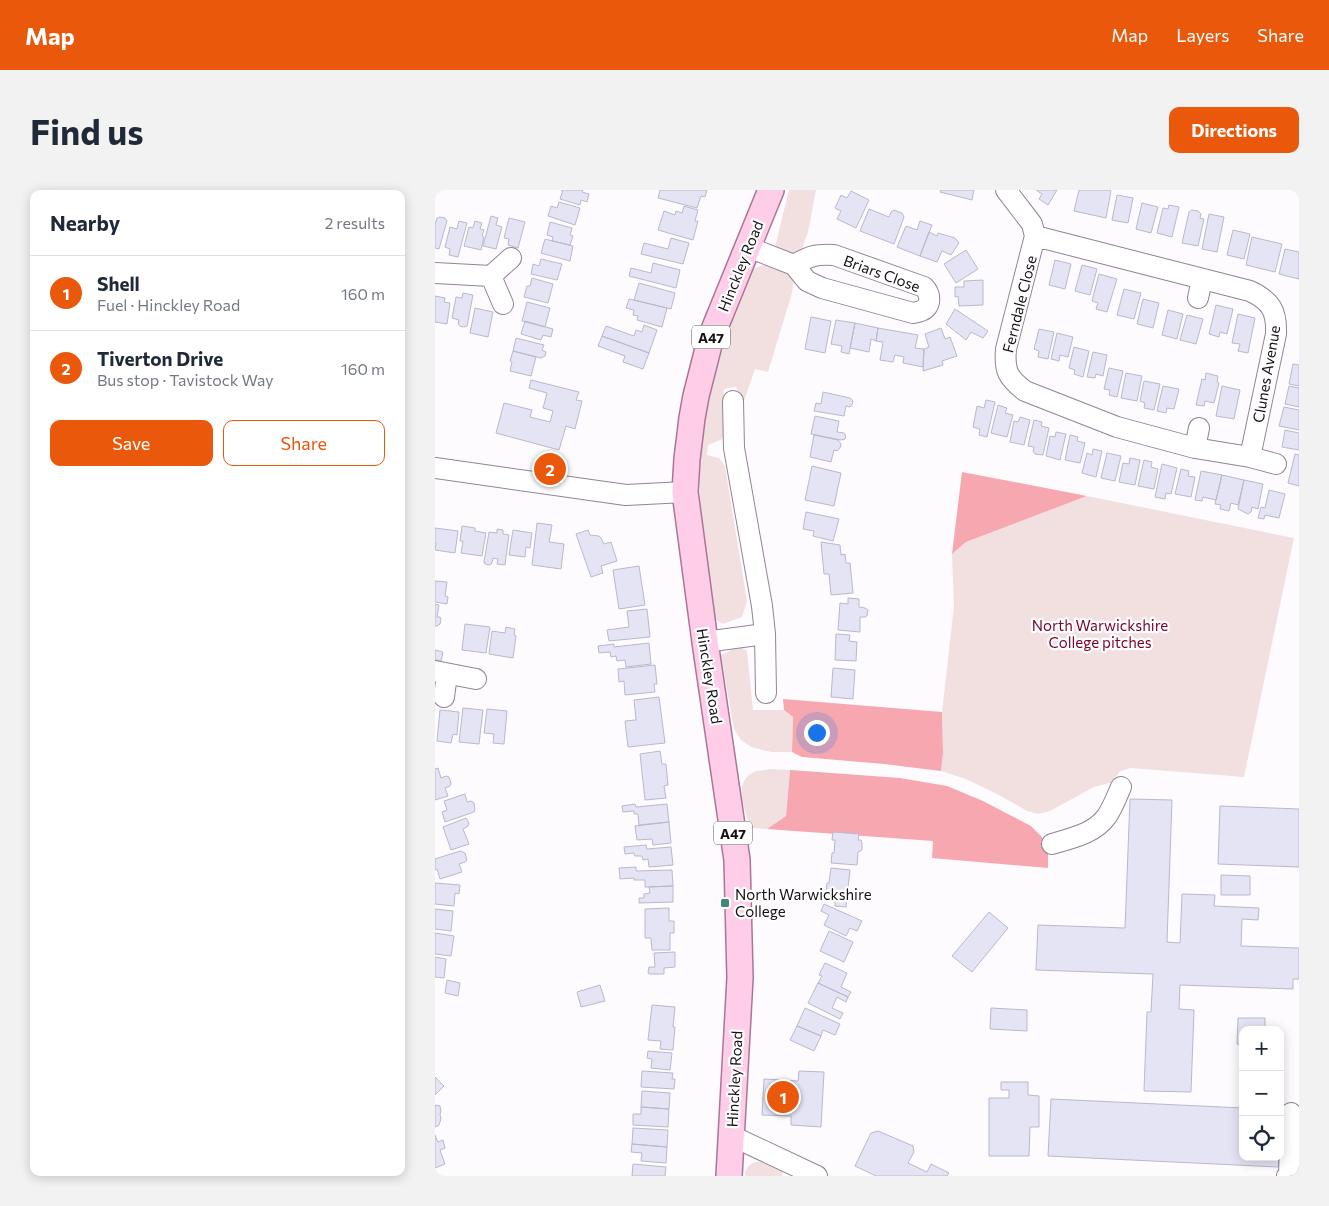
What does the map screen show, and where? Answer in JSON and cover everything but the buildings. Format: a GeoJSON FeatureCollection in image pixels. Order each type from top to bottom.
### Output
{"type":"FeatureCollection","features":[{"type":"Feature","properties":{"kind":"main road","name":"Hinckley Road"},"geometry":{"type":"LineString","coordinates":[[729,1176],[739,978],[737,860],[685,492],[692,418],[711,337],[771,190]]}},
{"type":"Feature","properties":{"kind":"street","name":"Ferndale Close"},"geometry":{"type":"LineString","coordinates":[[1006,190],[1032,224],[1035,236],[1006,349],[1005,362],[1007,373],[1015,383],[1025,391],[1117,427],[1195,448],[1250,457],[1276,464]]}},
{"type":"Feature","properties":{"kind":"street","name":"Clunes Avenue"},"geometry":{"type":"LineString","coordinates":[[1035,236],[1200,288],[1250,291],[1259,295],[1267,302],[1274,311],[1277,322],[1276,334],[1250,457]]}},
{"type":"Feature","properties":{"kind":"street","name":"Briars Close"},"geometry":{"type":"LineString","coordinates":[[748,247],[794,265],[807,282],[822,288],[913,313],[924,311],[930,299],[929,292],[924,287],[834,255],[821,254],[808,257],[794,265]]}},
{"type":"Feature","properties":{"kind":"street"},"geometry":{"type":"LineString","coordinates":[[435,273],[491,276],[511,258]]}},
{"type":"Feature","properties":{"kind":"street"},"geometry":{"type":"LineString","coordinates":[[491,276],[503,304]]}},
{"type":"Feature","properties":{"kind":"street"},"geometry":{"type":"LineString","coordinates":[[733,401],[734,448],[762,606],[765,634],[766,693]]}},
{"type":"Feature","properties":{"kind":"street"},"geometry":{"type":"LineString","coordinates":[[1195,448],[1199,428]]}},
{"type":"Feature","properties":{"kind":"street"},"geometry":{"type":"LineString","coordinates":[[435,468],[626,495],[685,492]]}},
{"type":"Feature","properties":{"kind":"street"},"geometry":{"type":"LineString","coordinates":[[705,642],[765,634]]}},
{"type":"Feature","properties":{"kind":"street"},"geometry":{"type":"LineString","coordinates":[[443,697],[441,672],[475,679]]}},
{"type":"Feature","properties":{"kind":"street"},"geometry":{"type":"LineString","coordinates":[[1052,844],[1078,837],[1095,829],[1107,815],[1121,787]]}},
{"type":"Feature","properties":{"kind":"street"},"geometry":{"type":"LineString","coordinates":[[1287,1176],[1289,1175],[1291,1113]]}},
{"type":"Feature","properties":{"kind":"street"},"geometry":{"type":"LineString","coordinates":[[731,1136],[817,1176]]}},
{"type":"Feature","properties":{"kind":"green space"},"geometry":{"type":"Polygon","coordinates":[[[789,190],[816,190],[808,232],[800,254],[793,254],[775,247],[789,190]]]}},
{"type":"Feature","properties":{"kind":"green space"},"geometry":{"type":"Polygon","coordinates":[[[764,265],[774,265],[794,275],[792,293],[768,372],[755,369],[744,401],[736,387],[724,389],[723,439],[708,445],[707,455],[719,458],[725,466],[747,601],[742,617],[723,624],[713,618],[703,542],[699,464],[704,419],[728,329],[748,277],[755,268],[764,265]]]}},
{"type":"Feature","properties":{"kind":"green space","name":"North Warwickshire College pitches"},"geometry":{"type":"Polygon","coordinates":[[[1087,496],[1294,538],[1244,777],[1130,768],[1119,772],[1113,782],[1094,787],[1050,811],[1038,814],[1027,811],[966,779],[941,771],[943,753],[942,712],[954,606],[952,554],[966,542],[1087,496]]]}},
{"type":"Feature","properties":{"kind":"green space"},"geometry":{"type":"Polygon","coordinates":[[[739,646],[747,651],[753,710],[784,710],[793,717],[792,752],[771,752],[751,747],[741,740],[734,729],[721,655],[739,646]]]}},
{"type":"Feature","properties":{"kind":"green space"},"geometry":{"type":"Polygon","coordinates":[[[769,769],[790,770],[786,816],[767,829],[750,828],[743,804],[742,788],[744,781],[749,775],[757,771],[769,769]]]}},
{"type":"Feature","properties":{"kind":"green space"},"geometry":{"type":"Polygon","coordinates":[[[756,1162],[762,1162],[783,1171],[782,1176],[746,1176],[747,1168],[756,1162]]]}},
{"type":"Feature","properties":{"kind":"shaded area"},"geometry":{"type":"Polygon","coordinates":[[[962,472],[1087,496],[966,542],[952,554],[962,472]]]}},
{"type":"Feature","properties":{"kind":"shaded area"},"geometry":{"type":"Polygon","coordinates":[[[783,699],[942,712],[943,753],[941,771],[802,757],[792,752],[793,717],[784,710],[783,699]]]}},
{"type":"Feature","properties":{"kind":"shaded area"},"geometry":{"type":"Polygon","coordinates":[[[790,770],[900,778],[947,786],[983,801],[1031,826],[1042,837],[1048,850],[1048,868],[932,858],[933,841],[767,829],[786,816],[790,770]]]}},
{"type":"Feature","properties":{"kind":"place","name":"Tiverton Drive"},"geometry":{"type":"Point","coordinates":[550,469]}},
{"type":"Feature","properties":{"kind":"place","name":"North Warwickshire College"},"geometry":{"type":"Point","coordinates":[725,903]}},
{"type":"Feature","properties":{"kind":"place","name":"Shell"},"geometry":{"type":"Point","coordinates":[783,1097]}}]}
